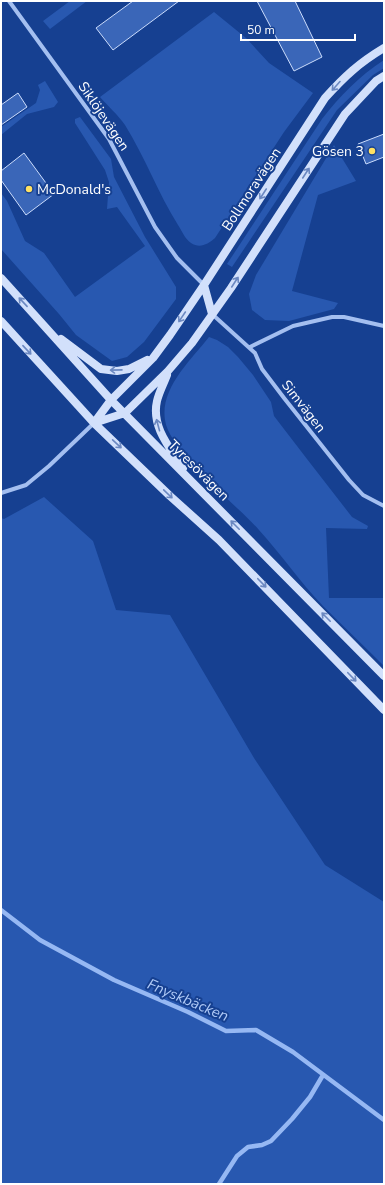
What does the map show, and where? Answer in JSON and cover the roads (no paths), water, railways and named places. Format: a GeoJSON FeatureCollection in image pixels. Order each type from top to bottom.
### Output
{"type":"FeatureCollection","features":[{"type":"Feature","properties":{"kind":"main road","name":"Bollmoravägen"},"geometry":{"type":"LineString","coordinates":[[94,423],[111,400],[153,358],[204,285],[325,98],[343,78],[364,60],[384,48]]}},
{"type":"Feature","properties":{"kind":"main road"},"geometry":{"type":"LineString","coordinates":[[94,423],[125,413],[168,371],[192,343],[234,283],[345,114],[376,81],[384,76]]}},
{"type":"Feature","properties":{"kind":"main road","name":"Tyresövägen"},"geometry":{"type":"LineString","coordinates":[[1,278],[111,400],[384,676]]}},
{"type":"Feature","properties":{"kind":"main road"},"geometry":{"type":"LineString","coordinates":[[204,285],[212,314]]}},
{"type":"Feature","properties":{"kind":"main road"},"geometry":{"type":"LineString","coordinates":[[1,321],[94,423],[224,546],[384,710]]}},
{"type":"Feature","properties":{"kind":"main road"},"geometry":{"type":"LineString","coordinates":[[45,326],[101,369],[117,371],[129,369],[153,358]]}},
{"type":"Feature","properties":{"kind":"main road"},"geometry":{"type":"LineString","coordinates":[[168,371],[157,402],[156,418],[160,434],[193,482]]}},
{"type":"Feature","properties":{"kind":"street","name":"Siklöjevägen"},"geometry":{"type":"LineString","coordinates":[[9,1],[109,139],[155,227],[177,258],[204,285]]}},
{"type":"Feature","properties":{"kind":"street","name":"Simvägen"},"geometry":{"type":"LineString","coordinates":[[212,314],[250,348],[262,369],[279,392],[349,480],[363,495],[384,506]]}},
{"type":"Feature","properties":{"kind":"street"},"geometry":{"type":"LineString","coordinates":[[250,348],[293,326],[332,317],[344,316],[384,326]]}},
{"type":"Feature","properties":{"kind":"street"},"geometry":{"type":"LineString","coordinates":[[1,493],[26,485],[49,466],[94,423]]}},
{"type":"Feature","properties":{"kind":"waterway","name":"Fnyskbäcken"},"geometry":{"type":"LineString","coordinates":[[1,910],[40,940],[114,980],[188,1012],[226,1031],[256,1030],[293,1052],[384,1120]]}},
{"type":"Feature","properties":{"kind":"waterway"},"geometry":{"type":"LineString","coordinates":[[219,1184],[237,1156],[248,1147],[262,1145],[271,1141],[292,1119],[310,1097],[323,1075]]}},
{"type":"Feature","properties":{"kind":"place","name":"Gösen 3"},"geometry":{"type":"Point","coordinates":[372,151]}},
{"type":"Feature","properties":{"kind":"place","name":"McDonald's"},"geometry":{"type":"Point","coordinates":[29,189]}}]}
